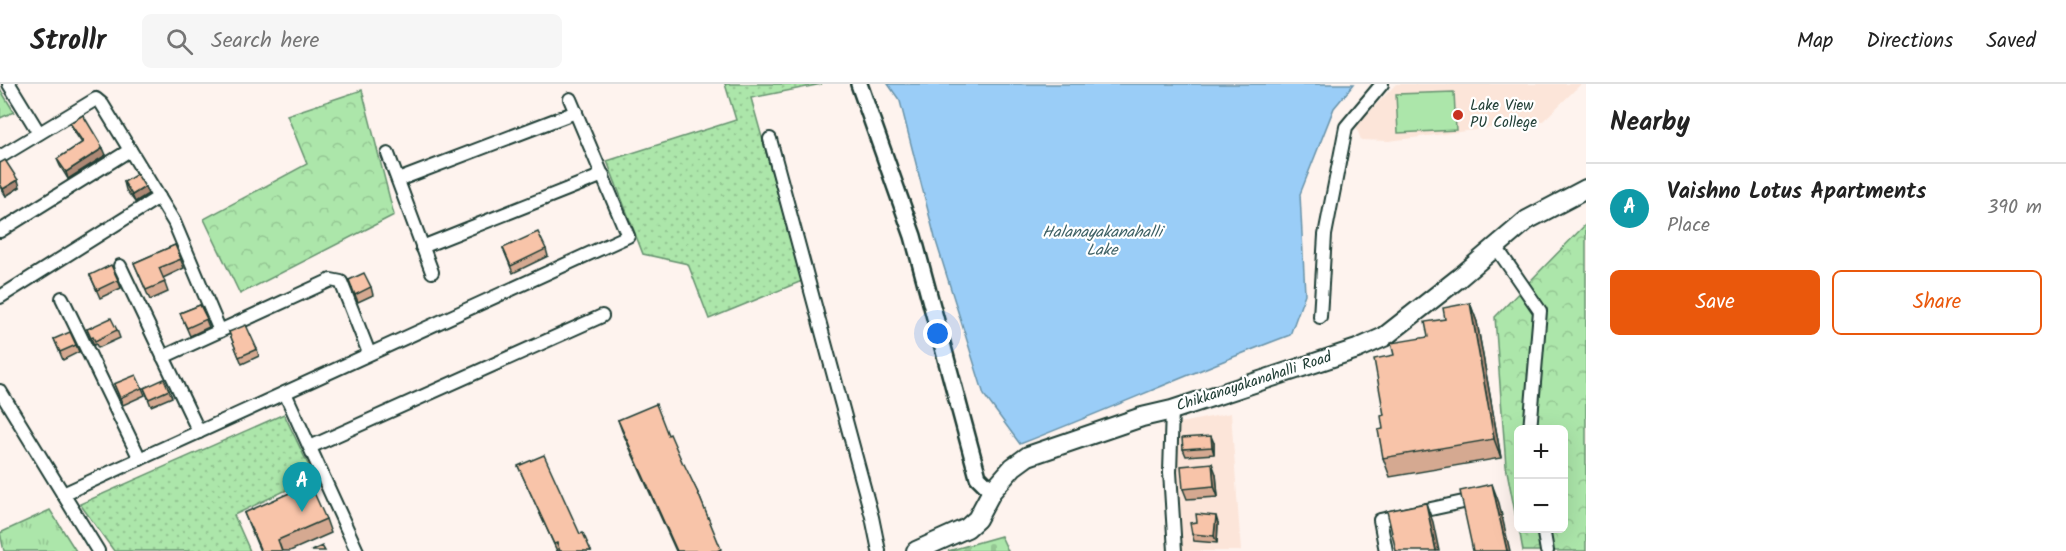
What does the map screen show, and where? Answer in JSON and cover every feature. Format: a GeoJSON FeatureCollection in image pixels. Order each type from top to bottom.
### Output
{"type":"FeatureCollection","features":[{"type":"Feature","properties":{"kind":"main road","name":"Chikkanayakanahalli Road"},"geometry":{"type":"LineString","coordinates":[[926,549],[967,528],[977,519],[992,491],[1013,467],[1028,456],[1142,417],[1172,410],[1357,349],[1384,337],[1460,278],[1527,220],[1586,189]]}},
{"type":"Feature","properties":{"kind":"street"},"geometry":{"type":"LineString","coordinates":[[9,84],[39,133]]}},
{"type":"Feature","properties":{"kind":"street"},"geometry":{"type":"LineString","coordinates":[[859,84],[913,236],[973,463],[978,477],[992,491]]}},
{"type":"Feature","properties":{"kind":"street"},"geometry":{"type":"LineString","coordinates":[[1320,317],[1325,235],[1346,127],[1382,84]]}},
{"type":"Feature","properties":{"kind":"street"},"geometry":{"type":"LineString","coordinates":[[0,157],[96,99],[102,104],[174,222],[220,331]]}},
{"type":"Feature","properties":{"kind":"street"},"geometry":{"type":"LineString","coordinates":[[63,494],[628,236],[570,99]]}},
{"type":"Feature","properties":{"kind":"street"},"geometry":{"type":"LineString","coordinates":[[398,180],[576,112]]}},
{"type":"Feature","properties":{"kind":"street"},"geometry":{"type":"LineString","coordinates":[[770,139],[872,517],[879,551]]}},
{"type":"Feature","properties":{"kind":"street"},"geometry":{"type":"LineString","coordinates":[[0,231],[130,150]]}},
{"type":"Feature","properties":{"kind":"street"},"geometry":{"type":"LineString","coordinates":[[388,154],[432,272]]}},
{"type":"Feature","properties":{"kind":"street"},"geometry":{"type":"LineString","coordinates":[[422,247],[603,175]]}},
{"type":"Feature","properties":{"kind":"street"},"geometry":{"type":"LineString","coordinates":[[0,297],[159,197]]}},
{"type":"Feature","properties":{"kind":"street"},"geometry":{"type":"LineString","coordinates":[[1496,247],[1540,311],[1530,425]]}},
{"type":"Feature","properties":{"kind":"street"},"geometry":{"type":"LineString","coordinates":[[120,266],[199,432]]}},
{"type":"Feature","properties":{"kind":"street"},"geometry":{"type":"LineString","coordinates":[[163,357],[331,280],[341,282],[369,353]]}},
{"type":"Feature","properties":{"kind":"street"},"geometry":{"type":"LineString","coordinates":[[62,298],[140,459]]}},
{"type":"Feature","properties":{"kind":"street"},"geometry":{"type":"LineString","coordinates":[[310,447],[602,316]]}},
{"type":"Feature","properties":{"kind":"street"},"geometry":{"type":"LineString","coordinates":[[0,391],[98,551]]}},
{"type":"Feature","properties":{"kind":"street"},"geometry":{"type":"LineString","coordinates":[[285,393],[357,551]]}},
{"type":"Feature","properties":{"kind":"street"},"geometry":{"type":"LineString","coordinates":[[1172,410],[1170,472],[1175,551]]}},
{"type":"Feature","properties":{"kind":"street"},"geometry":{"type":"LineString","coordinates":[[1386,551],[1380,520],[1483,497]]}},
{"type":"Feature","properties":{"kind":"street"},"geometry":{"type":"LineString","coordinates":[[1544,533],[1547,551]]}},
{"type":"Feature","properties":{"kind":"shaded area","name":"Lake View PU College"},"geometry":{"type":"Polygon","coordinates":[[[1396,84],[1581,84],[1543,121],[1389,141],[1361,140],[1356,126],[1396,84]]]}},
{"type":"Feature","properties":{"kind":"shaded area"},"geometry":{"type":"Polygon","coordinates":[[[1231,413],[1241,551],[1182,551],[1175,424],[1231,413]]]}},
{"type":"Feature","properties":{"kind":"green space"},"geometry":{"type":"Polygon","coordinates":[[[725,84],[822,84],[751,98],[802,281],[709,319],[688,264],[643,254],[607,161],[736,120],[725,84]]]}},
{"type":"Feature","properties":{"kind":"green space"},"geometry":{"type":"Polygon","coordinates":[[[0,89],[14,112],[0,118],[0,89]]]}},
{"type":"Feature","properties":{"kind":"green space"},"geometry":{"type":"Polygon","coordinates":[[[362,90],[394,215],[240,294],[204,219],[307,164],[287,115],[362,90]]]}},
{"type":"Feature","properties":{"kind":"green space"},"geometry":{"type":"Polygon","coordinates":[[[1454,92],[1456,130],[1398,133],[1396,94],[1454,92]]]}},
{"type":"Feature","properties":{"kind":"green space"},"geometry":{"type":"Polygon","coordinates":[[[1586,224],[1586,551],[1523,551],[1520,533],[1568,533],[1568,425],[1514,425],[1514,507],[1506,466],[1495,317],[1586,224]]]}},
{"type":"Feature","properties":{"kind":"green space"},"geometry":{"type":"Polygon","coordinates":[[[284,414],[314,477],[234,515],[250,551],[114,551],[80,504],[284,414]]]}},
{"type":"Feature","properties":{"kind":"green space"},"geometry":{"type":"Polygon","coordinates":[[[50,510],[76,551],[4,551],[0,533],[50,510]]]}},
{"type":"Feature","properties":{"kind":"green space"},"geometry":{"type":"Polygon","coordinates":[[[1001,536],[1008,551],[948,551],[1001,536]]]}},
{"type":"Feature","properties":{"kind":"water","name":"Halanayakanahalli Lake"},"geometry":{"type":"Polygon","coordinates":[[[888,84],[1354,84],[1334,108],[1300,194],[1305,294],[1290,335],[1020,444],[984,395],[935,238],[900,101],[888,84]]]}},
{"type":"Feature","properties":{"kind":"building"},"geometry":{"type":"Polygon","coordinates":[[[83,115],[103,148],[66,172],[57,159],[83,142],[70,123],[83,115]]]}},
{"type":"Feature","properties":{"kind":"building"},"geometry":{"type":"Polygon","coordinates":[[[5,160],[18,180],[3,189],[0,184],[0,163],[5,160]]]}},
{"type":"Feature","properties":{"kind":"building"},"geometry":{"type":"Polygon","coordinates":[[[137,174],[145,187],[132,195],[124,182],[137,174]]]}},
{"type":"Feature","properties":{"kind":"building"},"geometry":{"type":"Polygon","coordinates":[[[538,232],[546,249],[511,266],[503,248],[538,232]]]}},
{"type":"Feature","properties":{"kind":"building"},"geometry":{"type":"Polygon","coordinates":[[[175,245],[181,259],[159,268],[165,282],[146,290],[134,263],[175,245]]]}},
{"type":"Feature","properties":{"kind":"building"},"geometry":{"type":"Polygon","coordinates":[[[111,265],[118,280],[97,290],[90,275],[111,265]]]}},
{"type":"Feature","properties":{"kind":"building"},"geometry":{"type":"Polygon","coordinates":[[[364,273],[371,287],[355,295],[349,280],[364,273]]]}},
{"type":"Feature","properties":{"kind":"building"},"geometry":{"type":"Polygon","coordinates":[[[1470,303],[1494,439],[1383,458],[1378,430],[1383,429],[1381,416],[1384,415],[1374,359],[1394,355],[1391,343],[1428,337],[1425,322],[1445,319],[1443,308],[1470,303]]]}},
{"type":"Feature","properties":{"kind":"building"},"geometry":{"type":"Polygon","coordinates":[[[200,305],[207,319],[187,328],[180,313],[200,305]]]}},
{"type":"Feature","properties":{"kind":"building"},"geometry":{"type":"Polygon","coordinates":[[[111,318],[117,330],[95,341],[93,337],[91,338],[87,329],[111,318]]]}},
{"type":"Feature","properties":{"kind":"building"},"geometry":{"type":"Polygon","coordinates":[[[246,325],[257,349],[239,357],[229,332],[246,325]]]}},
{"type":"Feature","properties":{"kind":"building"},"geometry":{"type":"Polygon","coordinates":[[[70,332],[76,345],[60,352],[54,339],[70,332]]]}},
{"type":"Feature","properties":{"kind":"building"},"geometry":{"type":"Polygon","coordinates":[[[136,375],[142,388],[120,398],[114,384],[136,375]]]}},
{"type":"Feature","properties":{"kind":"building"},"geometry":{"type":"Polygon","coordinates":[[[164,379],[169,390],[149,399],[144,388],[164,379]]]}},
{"type":"Feature","properties":{"kind":"building"},"geometry":{"type":"Polygon","coordinates":[[[656,404],[668,435],[670,434],[698,493],[721,549],[717,551],[677,551],[618,420],[656,404]]]}},
{"type":"Feature","properties":{"kind":"building"},"geometry":{"type":"Polygon","coordinates":[[[1211,436],[1212,447],[1183,449],[1182,438],[1211,436]]]}},
{"type":"Feature","properties":{"kind":"building"},"geometry":{"type":"Polygon","coordinates":[[[544,455],[580,534],[583,533],[591,551],[560,551],[557,543],[554,544],[518,466],[544,455]]]}},
{"type":"Feature","properties":{"kind":"building"},"geometry":{"type":"Polygon","coordinates":[[[1212,463],[1214,486],[1183,489],[1181,466],[1212,463]]]}},
{"type":"Feature","properties":{"kind":"building"},"geometry":{"type":"Polygon","coordinates":[[[310,484],[326,519],[278,540],[282,551],[261,551],[244,513],[310,484]]]}},
{"type":"Feature","properties":{"kind":"building"},"geometry":{"type":"Polygon","coordinates":[[[1492,484],[1507,551],[1473,551],[1460,491],[1492,484]]]}},
{"type":"Feature","properties":{"kind":"building"},"geometry":{"type":"Polygon","coordinates":[[[1426,503],[1436,551],[1396,551],[1387,511],[1426,503]]]}},
{"type":"Feature","properties":{"kind":"building"},"geometry":{"type":"Polygon","coordinates":[[[1196,514],[1216,516],[1214,536],[1192,534],[1190,523],[1197,522],[1196,514]]]}},
{"type":"Feature","properties":{"kind":"building"},"geometry":{"type":"Polygon","coordinates":[[[322,546],[325,551],[311,551],[322,546]]]}},
{"type":"Feature","properties":{"kind":"place","name":"Lake View PU College"},"geometry":{"type":"Point","coordinates":[1458,115]}},
{"type":"Feature","properties":{"kind":"place","name":"Vaishno Lotus Apartments"},"geometry":{"type":"Point","coordinates":[302,512]}}]}
